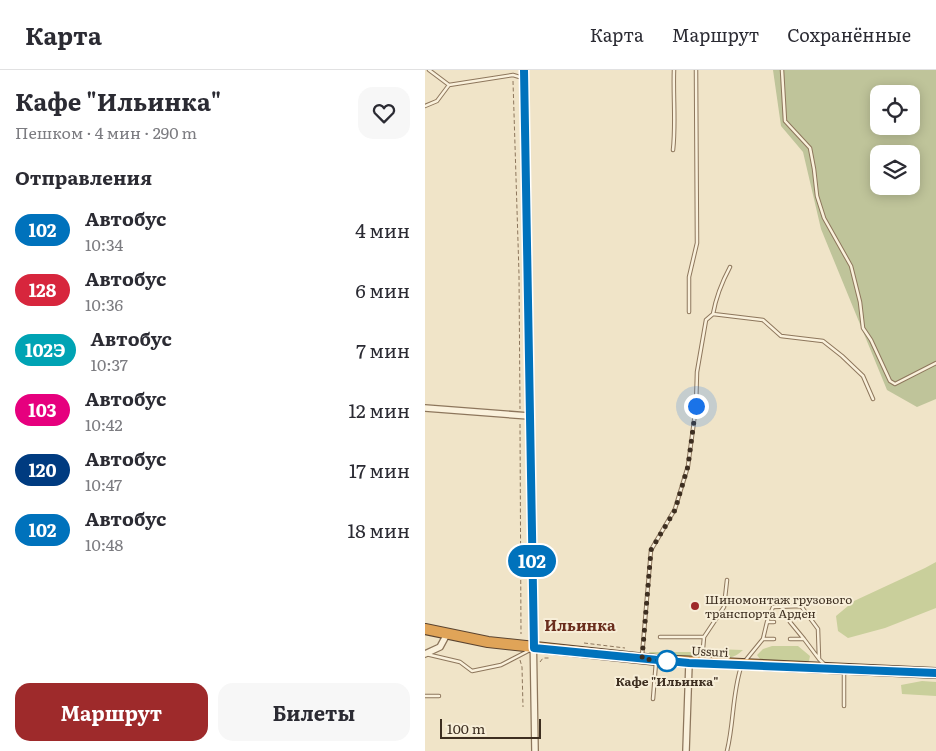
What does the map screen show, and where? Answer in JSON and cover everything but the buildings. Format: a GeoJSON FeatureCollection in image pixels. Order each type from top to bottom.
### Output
{"type":"FeatureCollection","features":[{"type":"Feature","properties":{"kind":"highway","name":"Ussuri"},"geometry":{"type":"LineString","coordinates":[[425,629],[534,648],[642,659],[701,664],[936,673]]}},
{"type":"Feature","properties":{"kind":"street"},"geometry":{"type":"LineString","coordinates":[[524,70],[535,751]]}},
{"type":"Feature","properties":{"kind":"street"},"geometry":{"type":"LineString","coordinates":[[425,408],[529,416]]}},
{"type":"Feature","properties":{"kind":"street"},"geometry":{"type":"LineString","coordinates":[[425,654],[440,647],[447,634]]}},
{"type":"Feature","properties":{"kind":"street"},"geometry":{"type":"LineString","coordinates":[[686,751],[689,663]]}},
{"type":"Feature","properties":{"kind":"lane"},"geometry":{"type":"LineString","coordinates":[[429,70],[449,85]]}},
{"type":"Feature","properties":{"kind":"lane"},"geometry":{"type":"LineString","coordinates":[[673,150],[675,128],[674,70]]}},
{"type":"Feature","properties":{"kind":"lane"},"geometry":{"type":"LineString","coordinates":[[689,312],[689,277],[697,243],[695,70]]}},
{"type":"Feature","properties":{"kind":"lane"},"geometry":{"type":"LineString","coordinates":[[782,70],[785,121],[810,148],[817,196],[823,218],[851,266],[860,302],[863,328],[871,340],[890,381],[895,384],[936,363]]}},
{"type":"Feature","properties":{"kind":"lane"},"geometry":{"type":"LineString","coordinates":[[425,106],[437,101],[449,85],[513,75],[524,78]]}},
{"type":"Feature","properties":{"kind":"lane"},"geometry":{"type":"LineString","coordinates":[[642,659],[651,550],[675,510],[688,466],[696,406],[697,372],[706,320],[713,314],[722,283],[730,267]]}},
{"type":"Feature","properties":{"kind":"lane"},"geometry":{"type":"LineString","coordinates":[[713,314],[763,320],[781,336],[823,342],[842,356],[863,376],[873,399]]}},
{"type":"Feature","properties":{"kind":"lane"},"geometry":{"type":"LineString","coordinates":[[701,664],[704,637],[724,607],[727,580]]}},
{"type":"Feature","properties":{"kind":"lane"},"geometry":{"type":"LineString","coordinates":[[727,751],[731,736],[734,692],[741,665],[763,639],[773,607],[801,606],[818,629],[819,659]]}},
{"type":"Feature","properties":{"kind":"lane"},"geometry":{"type":"LineString","coordinates":[[767,622],[774,622]]}},
{"type":"Feature","properties":{"kind":"lane"},"geometry":{"type":"LineString","coordinates":[[790,622],[819,659],[830,669]]}},
{"type":"Feature","properties":{"kind":"lane"},"geometry":{"type":"LineString","coordinates":[[660,637],[704,637]]}},
{"type":"Feature","properties":{"kind":"lane"},"geometry":{"type":"LineString","coordinates":[[763,639],[774,639]]}},
{"type":"Feature","properties":{"kind":"lane"},"geometry":{"type":"LineString","coordinates":[[790,639],[804,639]]}},
{"type":"Feature","properties":{"kind":"lane"},"geometry":{"type":"LineString","coordinates":[[425,654],[460,662],[472,671],[501,666],[534,648]]}},
{"type":"Feature","properties":{"kind":"lane"},"geometry":{"type":"LineString","coordinates":[[653,699],[656,660]]}},
{"type":"Feature","properties":{"kind":"lane"},"geometry":{"type":"LineString","coordinates":[[844,669],[844,706]]}},
{"type":"Feature","properties":{"kind":"lane"},"geometry":{"type":"LineString","coordinates":[[425,696],[439,696]]}},
{"type":"Feature","properties":{"kind":"path"},"geometry":{"type":"LineString","coordinates":[[513,75],[519,274],[520,411]]}},
{"type":"Feature","properties":{"kind":"path"},"geometry":{"type":"LineString","coordinates":[[520,424],[521,634]]}},
{"type":"Feature","properties":{"kind":"path"},"geometry":{"type":"LineString","coordinates":[[539,663],[543,658],[550,658]]}},
{"type":"Feature","properties":{"kind":"path"},"geometry":{"type":"LineString","coordinates":[[520,659],[523,707]]}},
{"type":"Feature","properties":{"kind":"green space"},"geometry":{"type":"Polygon","coordinates":[[[773,70],[936,70],[936,399],[917,407],[887,390],[821,229],[803,152],[781,126],[773,70]]]}},
{"type":"Feature","properties":{"kind":"green space"},"geometry":{"type":"Polygon","coordinates":[[[936,562],[936,608],[885,628],[848,638],[838,631],[836,616],[854,601],[936,562]]]}},
{"type":"Feature","properties":{"kind":"green space"},"geometry":{"type":"Polygon","coordinates":[[[772,646],[798,646],[810,656],[809,661],[799,666],[765,664],[757,655],[763,649],[772,646]]]}},
{"type":"Feature","properties":{"kind":"green space"},"geometry":{"type":"Polygon","coordinates":[[[712,649],[743,650],[731,657],[709,659],[707,652],[712,649]]]}},
{"type":"Feature","properties":{"kind":"green space"},"geometry":{"type":"Polygon","coordinates":[[[649,652],[701,652],[694,659],[650,655],[649,652]]]}},
{"type":"Feature","properties":{"kind":"green space"},"geometry":{"type":"Polygon","coordinates":[[[922,681],[936,682],[936,696],[902,694],[901,685],[922,681]]]}},
{"type":"Feature","properties":{"kind":"bus line","name":"102"},"geometry":{"type":"LineString","coordinates":[[524,70],[534,648],[689,663],[936,673]]}},
{"type":"Feature","properties":{"kind":"place","name":"Шиномонтаж грузового транспорта Арден"},"geometry":{"type":"Point","coordinates":[695,606]}},
{"type":"Feature","properties":{"kind":"place","name":"Кафе \"Ильинка\""},"geometry":{"type":"Point","coordinates":[667,661]}},
{"type":"Feature","properties":{"kind":"district","name":"Ильинка"},"geometry":{"type":"Point","coordinates":[580,624]}},
{"type":"Feature","properties":{"kind":"route"},"geometry":{"type":"LineString","coordinates":[[667,661],[642,659],[651,550],[675,510],[688,466],[696,406]]}}]}
